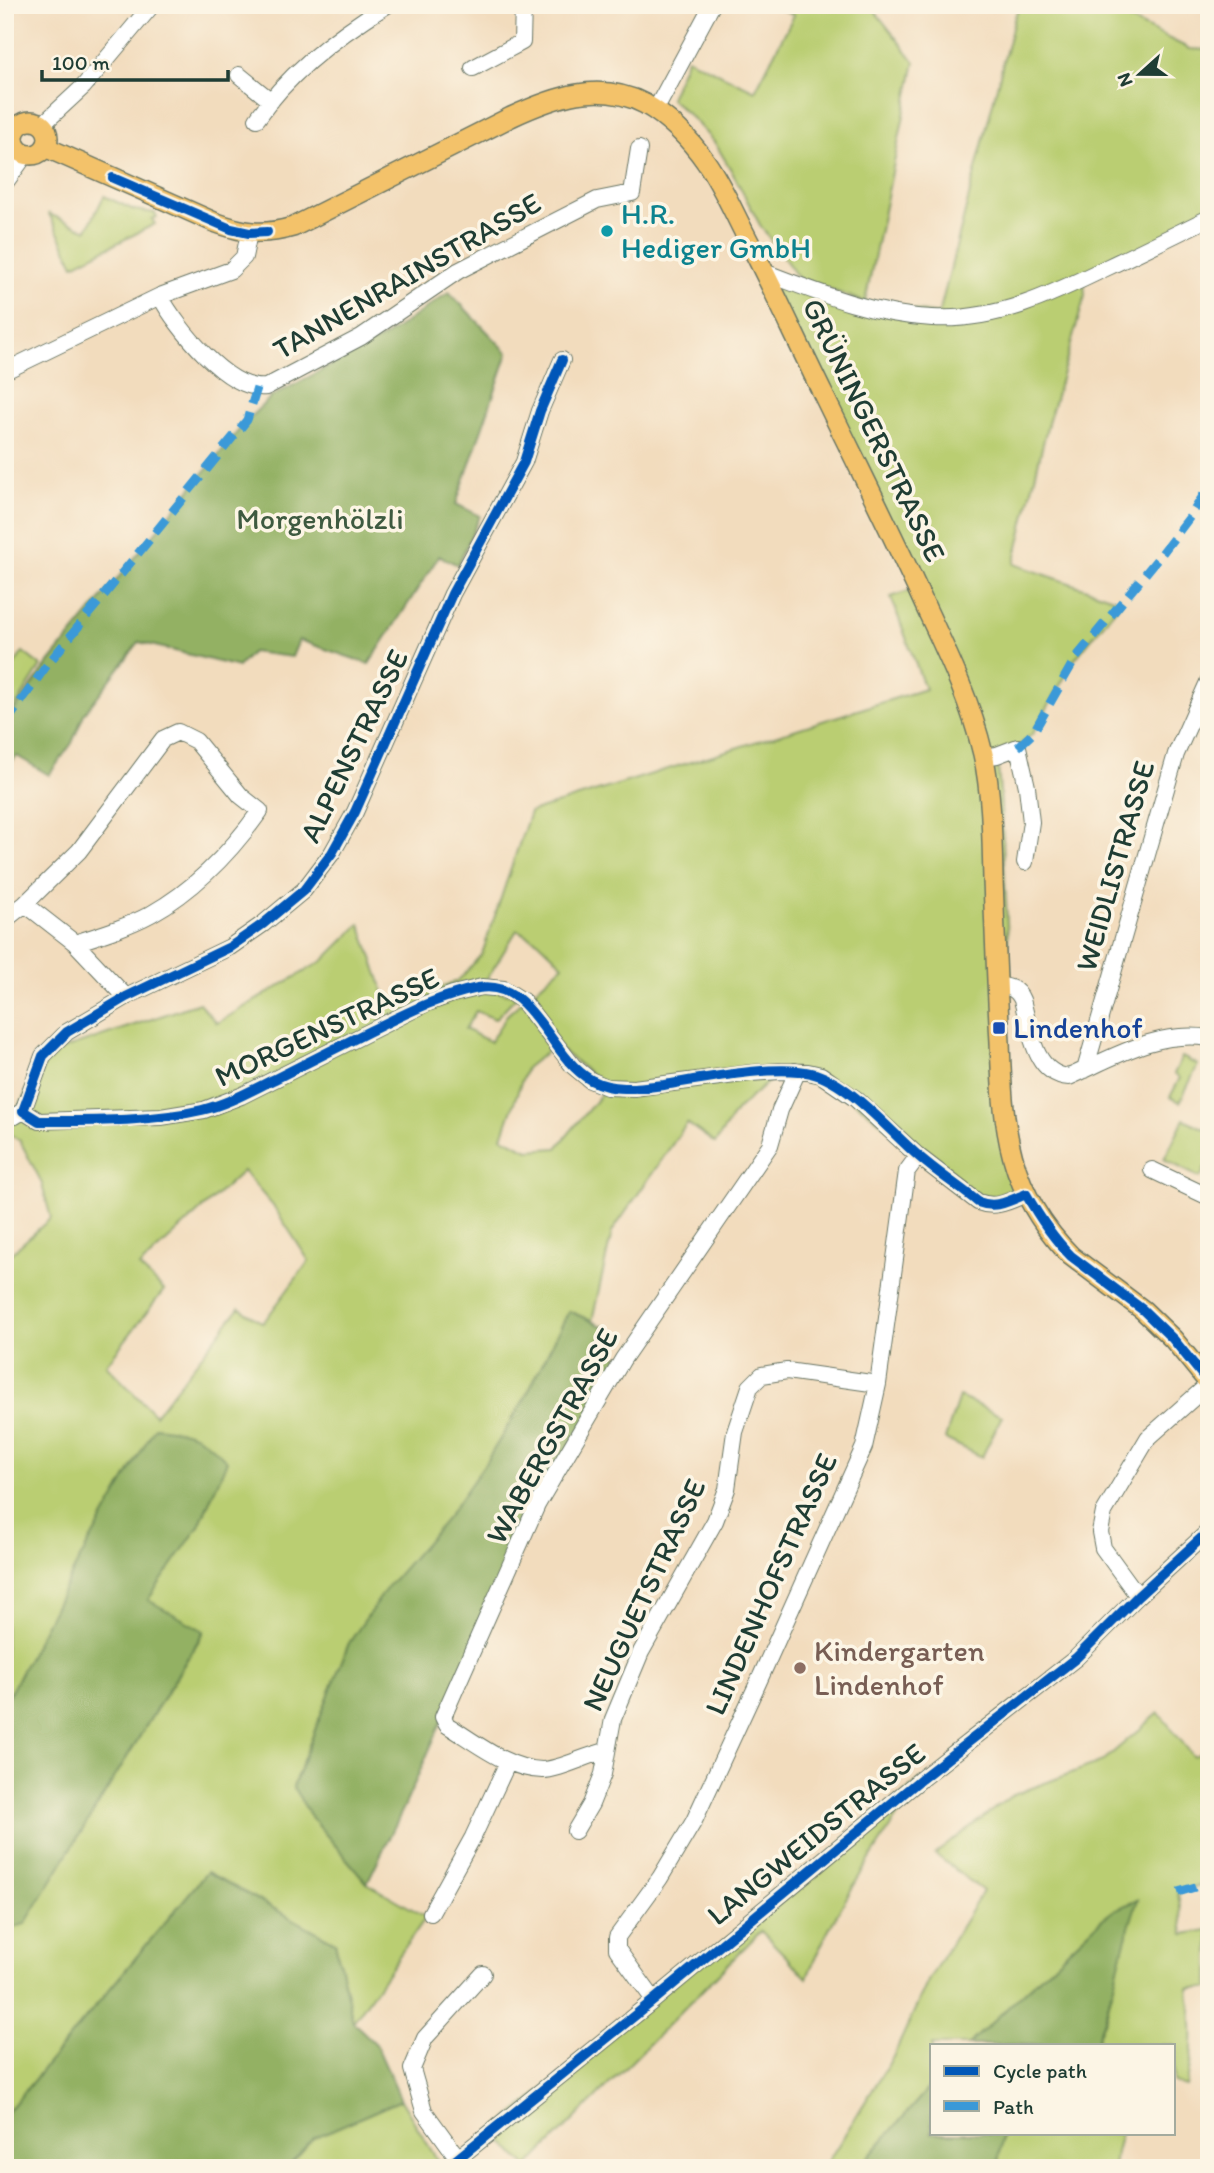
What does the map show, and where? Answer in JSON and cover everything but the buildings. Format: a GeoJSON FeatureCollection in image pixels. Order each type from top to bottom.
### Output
{"type":"FeatureCollection","features":[{"type":"Feature","properties":{"kind":"main road","name":"GRÜNINGERSTRASSE"},"geometry":{"type":"LineString","coordinates":[[45,147],[203,218],[248,233],[293,227],[544,101],[581,92],[613,93],[628,97],[655,111],[685,136],[707,164],[764,272],[917,588],[958,677],[973,718],[983,757],[991,827],[1003,1112],[1015,1168],[1039,1218],[1060,1245],[1150,1317],[1173,1339],[1209,1384]]}},
{"type":"Feature","properties":{"kind":"main road"},"geometry":{"type":"LineString","coordinates":[[26,121],[42,125],[47,133],[45,147],[37,154],[26,154],[16,146],[10,131],[26,121]]}},
{"type":"Feature","properties":{"kind":"street"},"geometry":{"type":"LineString","coordinates":[[42,125],[83,87],[152,5]]}},
{"type":"Feature","properties":{"kind":"street"},"geometry":{"type":"LineString","coordinates":[[257,119],[317,55],[387,5]]}},
{"type":"Feature","properties":{"kind":"street"},"geometry":{"type":"LineString","coordinates":[[473,68],[522,42],[523,5]]}},
{"type":"Feature","properties":{"kind":"street"},"geometry":{"type":"LineString","coordinates":[[655,111],[712,5]]}},
{"type":"Feature","properties":{"kind":"street"},"geometry":{"type":"LineString","coordinates":[[239,75],[271,101]]}},
{"type":"Feature","properties":{"kind":"street","name":"TANNENRAINSTRASSE"},"geometry":{"type":"LineString","coordinates":[[160,296],[170,315],[212,360],[241,383],[257,388],[266,387],[362,337],[458,271],[597,200],[632,192],[639,149]]}},
{"type":"Feature","properties":{"kind":"street"},"geometry":{"type":"LineString","coordinates":[[5,183],[26,154]]}},
{"type":"Feature","properties":{"kind":"street"},"geometry":{"type":"LineString","coordinates":[[764,272],[852,305],[931,318],[976,317],[1048,295],[1209,218]]}},
{"type":"Feature","properties":{"kind":"street"},"geometry":{"type":"LineString","coordinates":[[5,371],[160,296],[236,267],[244,257],[248,233]]}},
{"type":"Feature","properties":{"kind":"street","name":"ALPENSTRASSE"},"geometry":{"type":"LineString","coordinates":[[23,1111],[43,1056],[67,1032],[126,997],[230,947],[304,890],[332,853],[355,812],[452,594],[524,462],[540,411],[562,360]]}},
{"type":"Feature","properties":{"kind":"street","name":"WEIDLISTRASSE"},"geometry":{"type":"LineString","coordinates":[[1085,1070],[1176,754],[1209,680]]}},
{"type":"Feature","properties":{"kind":"street"},"geometry":{"type":"LineString","coordinates":[[5,920],[79,851],[163,739],[178,732],[196,741],[242,796],[260,811],[219,862],[179,897],[149,915],[75,943]]}},
{"type":"Feature","properties":{"kind":"street"},"geometry":{"type":"LineString","coordinates":[[983,757],[1018,747],[1031,822],[1025,862]]}},
{"type":"Feature","properties":{"kind":"street"},"geometry":{"type":"LineString","coordinates":[[25,904],[75,943],[126,997]]}},
{"type":"Feature","properties":{"kind":"street"},"geometry":{"type":"LineString","coordinates":[[997,985],[1014,989],[1020,995],[1038,1057],[1046,1068],[1056,1075],[1069,1077],[1156,1040],[1181,1036],[1209,1038]]}},
{"type":"Feature","properties":{"kind":"street","name":"MORGENSTRASSE"},"geometry":{"type":"LineString","coordinates":[[5,1115],[15,1116],[23,1111],[38,1121],[161,1117],[204,1110],[241,1096],[425,1004],[482,988],[504,989],[523,1001],[573,1066],[590,1080],[607,1087],[634,1088],[751,1073],[795,1071],[821,1076],[856,1099],[918,1156],[978,1202],[988,1206],[1003,1204],[1026,1194]]}},
{"type":"Feature","properties":{"kind":"street","name":"WABERGSTRASSE"},"geometry":{"type":"LineString","coordinates":[[606,1751],[541,1770],[508,1762],[447,1726],[443,1717],[537,1505],[623,1359],[770,1145],[795,1071]]}},
{"type":"Feature","properties":{"kind":"street","name":"LINDENHOFSTRASSE"},"geometry":{"type":"LineString","coordinates":[[654,2000],[617,1949],[617,1937],[660,1878],[694,1821],[864,1447],[878,1384],[906,1171],[918,1156]]}},
{"type":"Feature","properties":{"kind":"street"},"geometry":{"type":"LineString","coordinates":[[1152,1170],[1209,1197]]}},
{"type":"Feature","properties":{"kind":"street","name":"NEUGUETSTRASSE"},"geometry":{"type":"LineString","coordinates":[[575,1831],[591,1804],[603,1774],[613,1719],[641,1652],[715,1521],[727,1489],[735,1432],[750,1387],[762,1375],[787,1371],[878,1384]]}},
{"type":"Feature","properties":{"kind":"street"},"geometry":{"type":"LineString","coordinates":[[1138,1596],[1102,1548],[1100,1532],[1104,1512],[1148,1438],[1209,1384]]}},
{"type":"Feature","properties":{"kind":"street","name":"LANGWEIDSTRASSE"},"geometry":{"type":"LineString","coordinates":[[452,2163],[921,1779],[1076,1658],[1209,1531]]}},
{"type":"Feature","properties":{"kind":"street"},"geometry":{"type":"LineString","coordinates":[[431,1913],[473,1836],[508,1762]]}},
{"type":"Feature","properties":{"kind":"street"},"geometry":{"type":"LineString","coordinates":[[452,2163],[424,2111],[412,2069],[425,2038],[483,1974]]}},
{"type":"Feature","properties":{"kind":"green space"},"geometry":{"type":"Polygon","coordinates":[[[771,5],[870,5],[915,62],[865,302],[799,279],[760,225],[715,143],[670,98],[687,58],[755,91],[794,15],[771,5]]]}},
{"type":"Feature","properties":{"kind":"green space"},"geometry":{"type":"Polygon","coordinates":[[[1021,5],[1112,5],[1110,10],[1190,49],[1209,50],[1209,218],[1084,279],[1085,296],[1047,427],[1014,564],[1122,601],[1075,659],[1033,733],[1018,747],[997,755],[1010,987],[998,985],[1003,1112],[1026,1194],[988,1206],[820,1075],[780,1071],[737,1110],[715,1143],[687,1123],[612,1232],[592,1321],[569,1311],[524,1400],[486,1462],[448,1517],[349,1643],[293,1786],[312,1818],[367,1883],[426,1917],[353,2022],[335,1942],[207,1872],[5,2115],[5,1930],[25,1923],[204,1632],[147,1600],[199,1526],[5,1703],[5,1259],[51,1218],[41,1181],[20,1141],[5,1131],[5,1115],[15,1116],[43,1056],[199,1003],[217,1023],[324,960],[360,924],[389,1006],[458,981],[482,954],[530,812],[925,689],[891,597],[917,588],[764,272],[825,296],[939,314],[1015,16],[1021,5]],[[517,930],[482,987],[517,996],[495,1019],[476,1011],[465,1029],[490,1042],[507,1015],[563,965],[538,941],[517,930]],[[555,1045],[526,1068],[502,1137],[528,1150],[557,1148],[607,1087],[555,1045]],[[243,1171],[139,1267],[164,1290],[106,1365],[155,1415],[239,1308],[263,1323],[309,1261],[274,1207],[243,1171]]]}},
{"type":"Feature","properties":{"kind":"green space"},"geometry":{"type":"Polygon","coordinates":[[[104,196],[134,210],[155,213],[157,217],[152,219],[155,224],[74,265],[49,214],[87,230],[104,196]]]}},
{"type":"Feature","properties":{"kind":"green space","name":"Morgenhölzli"},"geometry":{"type":"Polygon","coordinates":[[[449,292],[508,353],[456,504],[480,516],[458,565],[439,556],[369,664],[299,640],[292,657],[252,652],[238,667],[139,642],[84,714],[72,743],[49,775],[17,756],[5,769],[5,724],[9,718],[47,665],[247,420],[271,397],[386,336],[449,292]]]}},
{"type":"Feature","properties":{"kind":"green space"},"geometry":{"type":"Polygon","coordinates":[[[23,652],[41,666],[5,722],[5,678],[23,652]]]}},
{"type":"Feature","properties":{"kind":"green space"},"geometry":{"type":"Polygon","coordinates":[[[1182,1057],[1198,1065],[1180,1102],[1170,1097],[1180,1078],[1174,1074],[1182,1057]]]}},
{"type":"Feature","properties":{"kind":"green space"},"geometry":{"type":"Polygon","coordinates":[[[1184,1119],[1209,1131],[1209,1161],[1200,1178],[1164,1159],[1184,1119]]]}},
{"type":"Feature","properties":{"kind":"green space"},"geometry":{"type":"Polygon","coordinates":[[[569,1311],[607,1328],[597,1345],[623,1359],[537,1505],[405,1805],[367,1883],[312,1818],[293,1787],[349,1643],[388,1586],[448,1517],[486,1462],[524,1400],[569,1311]]]}},
{"type":"Feature","properties":{"kind":"green space"},"geometry":{"type":"Polygon","coordinates":[[[959,1397],[1002,1416],[982,1457],[945,1439],[959,1397]]]}},
{"type":"Feature","properties":{"kind":"green space"},"geometry":{"type":"Polygon","coordinates":[[[155,1427],[195,1435],[227,1461],[199,1526],[148,1600],[204,1631],[25,1924],[5,1930],[5,1703],[77,1564],[155,1427]]]}},
{"type":"Feature","properties":{"kind":"green space"},"geometry":{"type":"Polygon","coordinates":[[[1159,1713],[1194,1757],[1209,1748],[1209,1883],[1178,1893],[1184,1934],[1209,1930],[1209,1988],[1189,1988],[1192,2037],[1186,2086],[1176,2084],[1176,2044],[1095,2044],[1106,2017],[1125,1934],[1137,1900],[1101,1920],[969,2044],[930,2044],[930,2086],[859,2168],[824,2168],[893,2057],[929,1979],[983,1891],[935,1854],[1011,1796],[1103,1761],[1159,1713]]]}},
{"type":"Feature","properties":{"kind":"green space"},"geometry":{"type":"Polygon","coordinates":[[[921,1779],[844,1902],[807,1978],[761,1931],[527,2167],[493,2131],[921,1779]]]}},
{"type":"Feature","properties":{"kind":"green space"},"geometry":{"type":"Polygon","coordinates":[[[207,1872],[335,1942],[353,2022],[376,2044],[401,2100],[313,2138],[287,2168],[5,2168],[5,2115],[207,1872]]]}},
{"type":"Feature","properties":{"kind":"green space"},"geometry":{"type":"Polygon","coordinates":[[[1138,1900],[1095,2044],[969,2044],[1101,1920],[1116,1909],[1138,1900]]]}},
{"type":"Feature","properties":{"kind":"green space"},"geometry":{"type":"Polygon","coordinates":[[[930,2086],[930,2134],[1003,2134],[997,2168],[859,2168],[930,2086]]]}},
{"type":"Feature","properties":{"kind":"green space"},"geometry":{"type":"Polygon","coordinates":[[[401,2100],[442,2168],[287,2168],[313,2138],[401,2100]]]}},
{"type":"Feature","properties":{"kind":"green space"},"geometry":{"type":"Polygon","coordinates":[[[1003,2134],[1121,2134],[1114,2168],[997,2168],[1003,2134]]]}},
{"type":"Feature","properties":{"kind":"marked path"},"geometry":{"type":"LineString","coordinates":[[5,724],[47,665],[247,420],[257,388]]}},
{"type":"Feature","properties":{"kind":"marked path"},"geometry":{"type":"LineString","coordinates":[[1018,747],[1033,733],[1075,659],[1160,556],[1192,514],[1209,486]]}},
{"type":"Feature","properties":{"kind":"marked path"},"geometry":{"type":"LineString","coordinates":[[1178,1892],[1209,1883]]}},
{"type":"Feature","properties":{"kind":"cycle path"},"geometry":{"type":"LineString","coordinates":[[113,178],[231,229],[249,233],[267,232]]}},
{"type":"Feature","properties":{"kind":"cycle path"},"geometry":{"type":"LineString","coordinates":[[23,1111],[43,1056],[67,1032],[126,997],[230,947],[304,890],[332,853],[355,812],[452,594],[524,462],[540,411],[562,360]]}},
{"type":"Feature","properties":{"kind":"cycle path"},"geometry":{"type":"LineString","coordinates":[[23,1111],[39,1121],[79,1121],[142,1119],[202,1110],[240,1096],[422,1006],[464,991],[497,988],[513,995],[527,1007],[576,1069],[600,1084],[627,1088],[645,1087],[778,1070],[811,1073],[825,1078],[853,1096],[923,1160],[978,1202],[997,1204],[1026,1194],[1046,1226],[1071,1256],[1143,1310],[1173,1339],[1209,1383]]}},
{"type":"Feature","properties":{"kind":"cycle path"},"geometry":{"type":"LineString","coordinates":[[446,2168],[921,1779],[1076,1658],[1209,1531]]}},
{"type":"Feature","properties":{"kind":"place","name":"H.R. Hediger GmbH"},"geometry":{"type":"Point","coordinates":[607,231]}},
{"type":"Feature","properties":{"kind":"place","name":"Lindenhof"},"geometry":{"type":"Point","coordinates":[999,1028]}},
{"type":"Feature","properties":{"kind":"place","name":"Kindergarten Lindenhof"},"geometry":{"type":"Point","coordinates":[800,1668]}}]}
